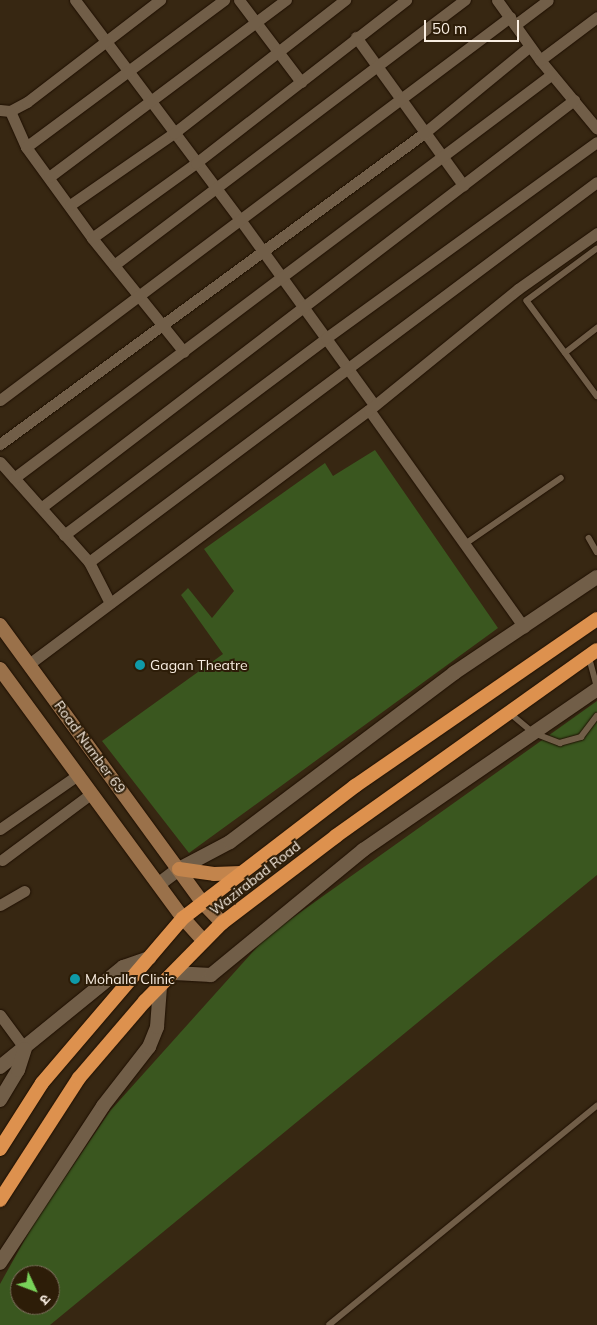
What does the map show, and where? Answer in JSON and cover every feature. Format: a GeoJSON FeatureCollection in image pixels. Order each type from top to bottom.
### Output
{"type":"FeatureCollection","features":[{"type":"Feature","properties":{"kind":"highway","name":"Wazirabad Road"},"geometry":{"type":"LineString","coordinates":[[0,1149],[42,1083],[182,918],[355,786],[597,619]]}},
{"type":"Feature","properties":{"kind":"highway","name":"Wazirabad Road"},"geometry":{"type":"LineString","coordinates":[[0,1200],[79,1078],[160,987],[222,923],[262,889],[593,653]]}},
{"type":"Feature","properties":{"kind":"main road","name":"Road Number 69"},"geometry":{"type":"LineString","coordinates":[[0,626],[202,902],[222,923]]}},
{"type":"Feature","properties":{"kind":"main road","name":"Road Number 69"},"geometry":{"type":"LineString","coordinates":[[0,669],[80,774],[182,918],[204,941]]}},
{"type":"Feature","properties":{"kind":"main road"},"geometry":{"type":"LineString","coordinates":[[179,869],[214,874],[240,873]]}},
{"type":"Feature","properties":{"kind":"street"},"geometry":{"type":"LineString","coordinates":[[75,0],[196,164],[241,220],[326,338],[464,546],[524,627]]}},
{"type":"Feature","properties":{"kind":"street"},"geometry":{"type":"LineString","coordinates":[[160,0],[105,40],[27,102],[5,110],[26,147],[70,205],[92,238],[184,352]]}},
{"type":"Feature","properties":{"kind":"street"},"geometry":{"type":"LineString","coordinates":[[26,147],[224,0]]}},
{"type":"Feature","properties":{"kind":"street"},"geometry":{"type":"LineString","coordinates":[[238,0],[254,24],[278,50],[301,82]]}},
{"type":"Feature","properties":{"kind":"street"},"geometry":{"type":"LineString","coordinates":[[49,177],[286,0]]}},
{"type":"Feature","properties":{"kind":"street"},"geometry":{"type":"LineString","coordinates":[[70,205],[174,133],[278,50],[345,0]]}},
{"type":"Feature","properties":{"kind":"street"},"geometry":{"type":"LineString","coordinates":[[92,238],[196,164],[356,37],[406,0]]}},
{"type":"Feature","properties":{"kind":"street"},"geometry":{"type":"LineString","coordinates":[[114,265],[214,187],[465,0]]}},
{"type":"Feature","properties":{"kind":"street"},"geometry":{"type":"LineString","coordinates":[[497,0],[529,47],[597,129]]}},
{"type":"Feature","properties":{"kind":"street"},"geometry":{"type":"LineString","coordinates":[[0,400],[400,103],[513,21],[548,0]]}},
{"type":"Feature","properties":{"kind":"street"},"geometry":{"type":"LineString","coordinates":[[540,60],[597,17]]}},
{"type":"Feature","properties":{"kind":"street"},"geometry":{"type":"LineString","coordinates":[[356,37],[400,103],[463,185]]}},
{"type":"Feature","properties":{"kind":"street"},"geometry":{"type":"LineString","coordinates":[[0,444],[262,250],[423,134],[529,47]]}},
{"type":"Feature","properties":{"kind":"street"},"geometry":{"type":"LineString","coordinates":[[14,478],[551,75]]}},
{"type":"Feature","properties":{"kind":"street"},"geometry":{"type":"LineString","coordinates":[[42,507],[574,100]]}},
{"type":"Feature","properties":{"kind":"street"},"geometry":{"type":"LineString","coordinates":[[64,535],[326,338],[597,142]]}},
{"type":"Feature","properties":{"kind":"street"},"geometry":{"type":"LineString","coordinates":[[89,562],[346,367],[597,182]]}},
{"type":"Feature","properties":{"kind":"street"},"geometry":{"type":"LineString","coordinates":[[29,664],[371,407],[518,289],[597,233]]}},
{"type":"Feature","properties":{"kind":"street"},"geometry":{"type":"LineString","coordinates":[[0,462],[89,562],[110,603]]}},
{"type":"Feature","properties":{"kind":"street"},"geometry":{"type":"LineString","coordinates":[[159,884],[179,869],[230,842],[454,673],[597,576]]}},
{"type":"Feature","properties":{"kind":"street"},"geometry":{"type":"LineString","coordinates":[[174,973],[211,974],[363,850],[597,689]]}},
{"type":"Feature","properties":{"kind":"street"},"geometry":{"type":"LineString","coordinates":[[0,829],[80,774]]}},
{"type":"Feature","properties":{"kind":"street"},"geometry":{"type":"LineString","coordinates":[[2,860],[92,793]]}},
{"type":"Feature","properties":{"kind":"street"},"geometry":{"type":"LineString","coordinates":[[0,905],[24,891]]}},
{"type":"Feature","properties":{"kind":"street"},"geometry":{"type":"LineString","coordinates":[[0,1067],[25,1049],[123,967],[149,958]]}},
{"type":"Feature","properties":{"kind":"street"},"geometry":{"type":"LineString","coordinates":[[0,1263],[103,1106],[149,1048],[157,1027],[160,987]]}},
{"type":"Feature","properties":{"kind":"street"},"geometry":{"type":"LineString","coordinates":[[0,1015],[25,1049]]}},
{"type":"Feature","properties":{"kind":"street"},"geometry":{"type":"LineString","coordinates":[[0,1100],[15,1076],[25,1049]]}},
{"type":"Feature","properties":{"kind":"lane"},"geometry":{"type":"LineString","coordinates":[[597,249],[527,301],[597,395]]}},
{"type":"Feature","properties":{"kind":"lane"},"geometry":{"type":"LineString","coordinates":[[565,353],[597,328]]}},
{"type":"Feature","properties":{"kind":"lane"},"geometry":{"type":"LineString","coordinates":[[464,546],[561,478]]}},
{"type":"Feature","properties":{"kind":"lane"},"geometry":{"type":"LineString","coordinates":[[590,538],[597,552]]}},
{"type":"Feature","properties":{"kind":"lane"},"geometry":{"type":"LineString","coordinates":[[593,653],[597,685]]}},
{"type":"Feature","properties":{"kind":"lane"},"geometry":{"type":"LineString","coordinates":[[509,713],[534,733],[560,743],[571,741],[586,732],[597,716]]}},
{"type":"Feature","properties":{"kind":"lane"},"geometry":{"type":"LineString","coordinates":[[329,1325],[597,1106]]}},
{"type":"Feature","properties":{"kind":"green space"},"geometry":{"type":"Polygon","coordinates":[[[375,450],[498,628],[189,853],[102,741],[223,654],[181,595],[188,588],[212,618],[234,591],[204,549],[325,463],[333,476],[375,450]]]}},
{"type":"Feature","properties":{"kind":"green space"},"geometry":{"type":"Polygon","coordinates":[[[597,701],[597,875],[50,1325],[0,1325],[0,1284],[10,1266],[10,1315],[60,1315],[60,1265],[11,1265],[34,1223],[110,1111],[267,936],[597,701]]]}},
{"type":"Feature","properties":{"kind":"place","name":"Gagan Theatre"},"geometry":{"type":"Point","coordinates":[140,665]}},
{"type":"Feature","properties":{"kind":"place","name":"Mohalla Clinic"},"geometry":{"type":"Point","coordinates":[75,979]}}]}
